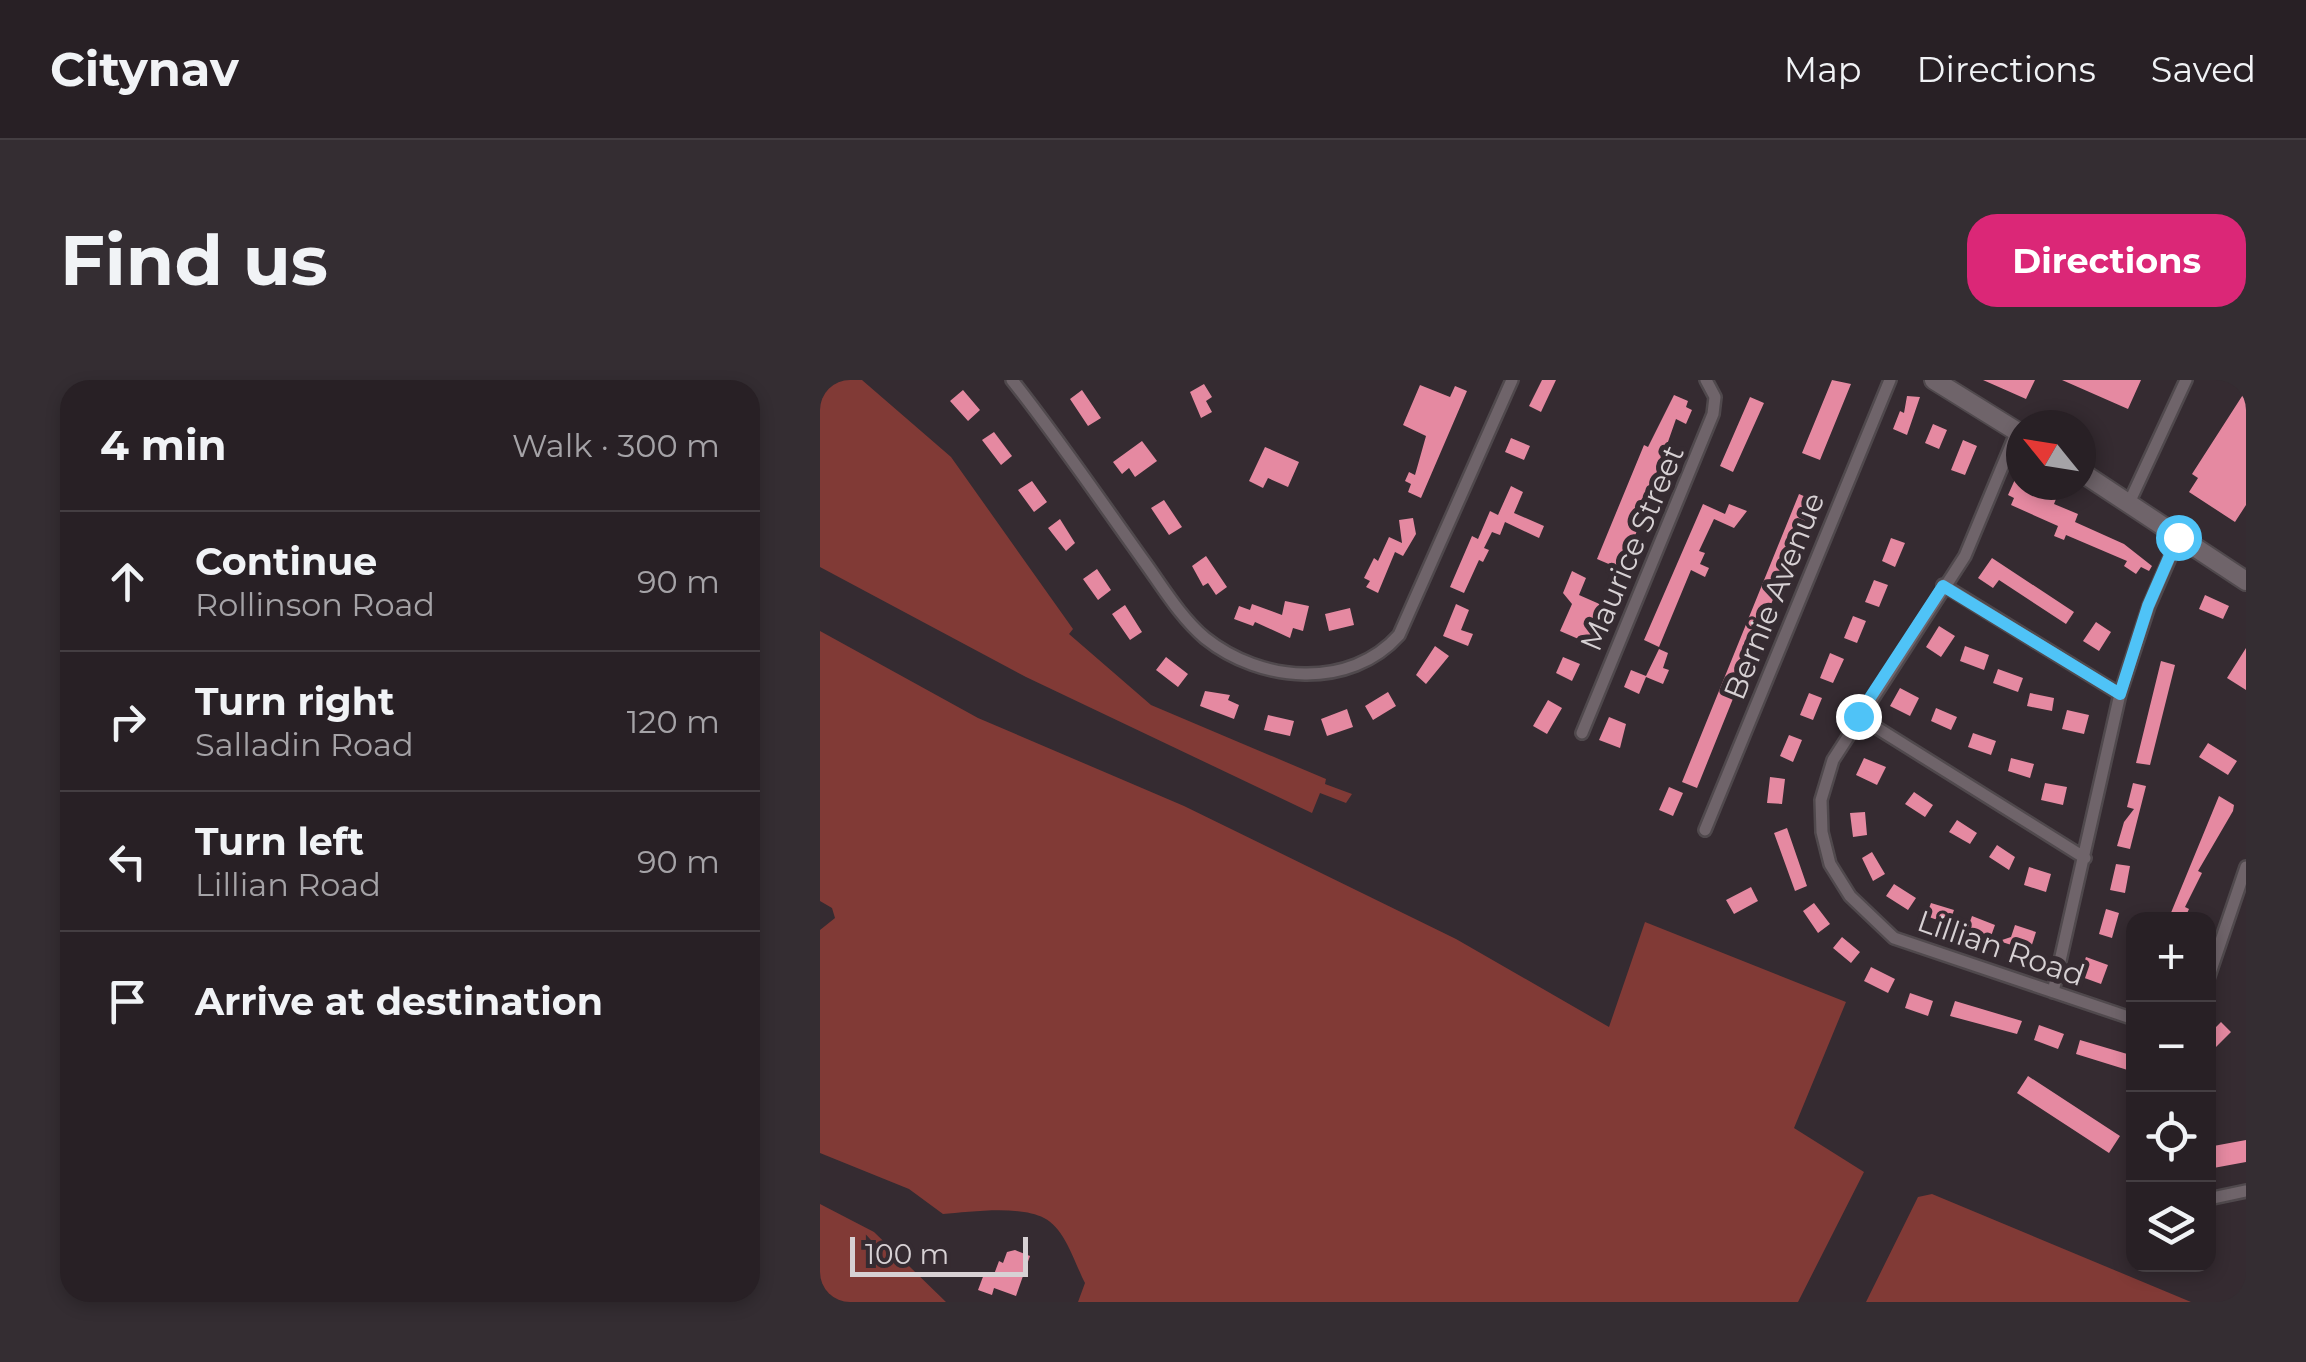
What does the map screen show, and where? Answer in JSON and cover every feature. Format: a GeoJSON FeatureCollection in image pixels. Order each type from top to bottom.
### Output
{"type":"FeatureCollection","features":[{"type":"Feature","properties":{"kind":"main road"},"geometry":{"type":"LineString","coordinates":[[1934,380],[2006,425]]}},
{"type":"Feature","properties":{"kind":"main road"},"geometry":{"type":"LineString","coordinates":[[2096,481],[2246,581]]}},
{"type":"Feature","properties":{"kind":"street"},"geometry":{"type":"LineString","coordinates":[[1012,380],[1186,619],[1226,651],[1306,676],[1330,675],[1368,663],[1399,635],[1512,380]]}},
{"type":"Feature","properties":{"kind":"street","name":"Maurice Street"},"geometry":{"type":"LineString","coordinates":[[1582,733],[1713,414],[1715,397],[1706,380]]}},
{"type":"Feature","properties":{"kind":"street","name":"Bernie Avenue"},"geometry":{"type":"LineString","coordinates":[[1704,830],[1890,380]]}},
{"type":"Feature","properties":{"kind":"street"},"geometry":{"type":"LineString","coordinates":[[2129,502],[2186,380]]}},
{"type":"Feature","properties":{"kind":"street","name":"Lillian Road"},"geometry":{"type":"LineString","coordinates":[[2006,463],[1965,556],[1858,716],[1834,760],[1821,800],[1822,832],[1830,864],[1850,896],[1894,938],[2126,1016]]}},
{"type":"Feature","properties":{"kind":"street"},"geometry":{"type":"LineString","coordinates":[[2052,992],[2120,694],[2148,606],[2178,537]]}},
{"type":"Feature","properties":{"kind":"street"},"geometry":{"type":"LineString","coordinates":[[1943,586],[2120,694]]}},
{"type":"Feature","properties":{"kind":"street"},"geometry":{"type":"LineString","coordinates":[[1858,716],[2085,858]]}},
{"type":"Feature","properties":{"kind":"street"},"geometry":{"type":"LineString","coordinates":[[2216,955],[2246,867]]}},
{"type":"Feature","properties":{"kind":"street"},"geometry":{"type":"LineString","coordinates":[[2216,1197],[2246,1191]]}},
{"type":"Feature","properties":{"kind":"shaded area"},"geometry":{"type":"Polygon","coordinates":[[[820,380],[862,380],[951,457],[1073,629],[1069,634],[1151,705],[1326,779],[1325,784],[1352,794],[1346,803],[1320,793],[1312,813],[1026,677],[820,567],[820,380]]]}},
{"type":"Feature","properties":{"kind":"shaded area"},"geometry":{"type":"Polygon","coordinates":[[[820,631],[978,718],[1184,806],[1456,939],[1609,1027],[1645,922],[1846,1002],[1794,1128],[1864,1172],[1798,1302],[1078,1302],[1085,1283],[1064,1238],[1044,1218],[1008,1210],[943,1214],[909,1189],[820,1153],[820,930],[835,918],[832,908],[820,901],[820,631]]]}},
{"type":"Feature","properties":{"kind":"shaded area"},"geometry":{"type":"Polygon","coordinates":[[[1932,1194],[2191,1302],[1866,1302],[1918,1197],[1932,1194]]]}},
{"type":"Feature","properties":{"kind":"shaded area"},"geometry":{"type":"Polygon","coordinates":[[[820,1204],[874,1232],[946,1302],[820,1302],[820,1204]]]}},
{"type":"Feature","properties":{"kind":"building"},"geometry":{"type":"Polygon","coordinates":[[[1542,380],[1556,380],[1541,412],[1529,406],[1542,380]]]}},
{"type":"Feature","properties":{"kind":"building"},"geometry":{"type":"Polygon","coordinates":[[[1832,380],[1851,384],[1820,460],[1802,453],[1832,380]]]}},
{"type":"Feature","properties":{"kind":"building"},"geometry":{"type":"Polygon","coordinates":[[[1983,380],[2035,380],[2026,399],[1983,380]]]}},
{"type":"Feature","properties":{"kind":"building"},"geometry":{"type":"Polygon","coordinates":[[[2062,380],[2141,380],[2128,409],[2062,380]]]}},
{"type":"Feature","properties":{"kind":"building"},"geometry":{"type":"Polygon","coordinates":[[[1204,384],[1212,397],[1206,401],[1212,412],[1201,418],[1190,392],[1204,384]]]}},
{"type":"Feature","properties":{"kind":"building"},"geometry":{"type":"Polygon","coordinates":[[[1420,385],[1450,397],[1455,386],[1467,391],[1421,498],[1408,492],[1411,484],[1405,481],[1409,472],[1415,475],[1426,436],[1403,425],[1420,385]]]}},
{"type":"Feature","properties":{"kind":"building"},"geometry":{"type":"Polygon","coordinates":[[[963,390],[980,410],[968,421],[950,401],[963,390]]]}},
{"type":"Feature","properties":{"kind":"building"},"geometry":{"type":"Polygon","coordinates":[[[1082,390],[1101,418],[1088,426],[1070,399],[1082,390]]]}},
{"type":"Feature","properties":{"kind":"building"},"geometry":{"type":"Polygon","coordinates":[[[2246,390],[2246,505],[2235,522],[2189,492],[2198,478],[2192,474],[2246,390]]]}},
{"type":"Feature","properties":{"kind":"building"},"geometry":{"type":"Polygon","coordinates":[[[1674,395],[1688,401],[1686,407],[1692,410],[1686,424],[1676,419],[1635,536],[1618,568],[1597,559],[1644,445],[1648,447],[1674,395]]]}},
{"type":"Feature","properties":{"kind":"building"},"geometry":{"type":"Polygon","coordinates":[[[1907,396],[1920,397],[1907,435],[1893,429],[1900,411],[1904,413],[1907,396]]]}},
{"type":"Feature","properties":{"kind":"building"},"geometry":{"type":"Polygon","coordinates":[[[1750,397],[1764,403],[1733,472],[1720,466],[1750,397]]]}},
{"type":"Feature","properties":{"kind":"building"},"geometry":{"type":"Polygon","coordinates":[[[1933,424],[1947,430],[1939,449],[1925,443],[1933,424]]]}},
{"type":"Feature","properties":{"kind":"building"},"geometry":{"type":"Polygon","coordinates":[[[994,432],[1012,456],[1001,465],[982,440],[994,432]]]}},
{"type":"Feature","properties":{"kind":"building"},"geometry":{"type":"Polygon","coordinates":[[[1511,438],[1530,446],[1524,460],[1505,452],[1511,438]]]}},
{"type":"Feature","properties":{"kind":"building"},"geometry":{"type":"Polygon","coordinates":[[[1963,440],[1977,446],[1965,475],[1951,470],[1963,440]]]}},
{"type":"Feature","properties":{"kind":"building"},"geometry":{"type":"Polygon","coordinates":[[[1142,441],[1157,461],[1135,477],[1129,468],[1122,474],[1113,462],[1142,441]]]}},
{"type":"Feature","properties":{"kind":"building"},"geometry":{"type":"Polygon","coordinates":[[[1265,447],[1299,462],[1288,487],[1268,478],[1263,488],[1249,481],[1265,447]]]}},
{"type":"Feature","properties":{"kind":"building"},"geometry":{"type":"Polygon","coordinates":[[[1032,481],[1047,502],[1034,512],[1018,490],[1032,481]]]}},
{"type":"Feature","properties":{"kind":"building"},"geometry":{"type":"Polygon","coordinates":[[[1511,486],[1523,492],[1514,513],[1544,526],[1539,538],[1505,522],[1500,535],[1492,532],[1484,548],[1489,550],[1483,562],[1479,560],[1464,593],[1450,587],[1472,536],[1478,539],[1490,511],[1498,515],[1511,486]]]}},
{"type":"Feature","properties":{"kind":"building"},"geometry":{"type":"Polygon","coordinates":[[[1799,494],[1813,500],[1697,788],[1682,782],[1799,494]]]}},
{"type":"Feature","properties":{"kind":"building"},"geometry":{"type":"Polygon","coordinates":[[[1164,500],[1182,527],[1169,535],[1151,508],[1164,500]]]}},
{"type":"Feature","properties":{"kind":"building"},"geometry":{"type":"Polygon","coordinates":[[[2013,500],[2056,500],[2054,504],[2078,514],[2075,522],[2124,544],[2152,566],[2149,571],[2141,567],[2136,574],[2124,566],[2127,561],[2066,535],[2064,540],[2054,536],[2058,526],[2011,505],[2013,500]]]}},
{"type":"Feature","properties":{"kind":"building"},"geometry":{"type":"Polygon","coordinates":[[[1703,504],[1725,514],[1729,504],[1747,511],[1734,528],[1714,519],[1699,551],[1705,553],[1700,564],[1709,568],[1705,577],[1691,570],[1659,647],[1644,640],[1703,504]]]}},
{"type":"Feature","properties":{"kind":"building"},"geometry":{"type":"Polygon","coordinates":[[[1413,518],[1416,534],[1403,556],[1395,552],[1378,593],[1366,587],[1370,581],[1364,578],[1374,558],[1378,561],[1389,537],[1402,543],[1399,520],[1413,518]]]}},
{"type":"Feature","properties":{"kind":"building"},"geometry":{"type":"Polygon","coordinates":[[[1060,519],[1075,543],[1066,551],[1048,528],[1060,519]]]}},
{"type":"Feature","properties":{"kind":"building"},"geometry":{"type":"Polygon","coordinates":[[[1891,538],[1905,543],[1895,567],[1882,561],[1891,538]]]}},
{"type":"Feature","properties":{"kind":"building"},"geometry":{"type":"Polygon","coordinates":[[[1206,556],[1227,587],[1216,595],[1208,583],[1203,586],[1192,566],[1206,556]]]}},
{"type":"Feature","properties":{"kind":"building"},"geometry":{"type":"Polygon","coordinates":[[[1992,558],[2074,612],[2066,624],[1999,580],[1993,588],[1978,578],[1992,558]]]}},
{"type":"Feature","properties":{"kind":"building"},"geometry":{"type":"Polygon","coordinates":[[[1097,569],[1111,590],[1098,600],[1083,579],[1097,569]]]}},
{"type":"Feature","properties":{"kind":"building"},"geometry":{"type":"Polygon","coordinates":[[[1572,571],[1586,578],[1579,595],[1604,606],[1590,644],[1560,631],[1572,604],[1563,593],[1572,571]]]}},
{"type":"Feature","properties":{"kind":"building"},"geometry":{"type":"Polygon","coordinates":[[[1874,580],[1888,585],[1879,607],[1865,602],[1874,580]]]}},
{"type":"Feature","properties":{"kind":"building"},"geometry":{"type":"Polygon","coordinates":[[[2205,595],[2229,606],[2223,619],[2199,609],[2205,595]]]}},
{"type":"Feature","properties":{"kind":"building"},"geometry":{"type":"Polygon","coordinates":[[[1285,601],[1309,606],[1303,631],[1293,628],[1290,638],[1255,622],[1253,626],[1234,619],[1239,606],[1250,610],[1252,604],[1282,615],[1285,601]]]}},
{"type":"Feature","properties":{"kind":"building"},"geometry":{"type":"Polygon","coordinates":[[[1456,604],[1469,610],[1461,630],[1473,634],[1468,646],[1443,636],[1456,604]]]}},
{"type":"Feature","properties":{"kind":"building"},"geometry":{"type":"Polygon","coordinates":[[[1125,605],[1142,632],[1130,640],[1112,614],[1125,605]]]}},
{"type":"Feature","properties":{"kind":"building"},"geometry":{"type":"Polygon","coordinates":[[[1350,608],[1354,625],[1329,631],[1325,614],[1350,608]]]}},
{"type":"Feature","properties":{"kind":"building"},"geometry":{"type":"Polygon","coordinates":[[[1853,616],[1866,621],[1857,643],[1844,638],[1853,616]]]}},
{"type":"Feature","properties":{"kind":"building"},"geometry":{"type":"Polygon","coordinates":[[[2096,622],[2111,632],[2099,651],[2083,641],[2096,622]]]}},
{"type":"Feature","properties":{"kind":"building"},"geometry":{"type":"Polygon","coordinates":[[[1939,626],[1955,636],[1941,657],[1926,647],[1939,626]]]}},
{"type":"Feature","properties":{"kind":"building"},"geometry":{"type":"Polygon","coordinates":[[[1435,646],[1449,656],[1426,684],[1416,675],[1435,646]]]}},
{"type":"Feature","properties":{"kind":"building"},"geometry":{"type":"Polygon","coordinates":[[[1965,646],[1989,655],[1984,670],[1960,661],[1965,646]]]}},
{"type":"Feature","properties":{"kind":"building"},"geometry":{"type":"Polygon","coordinates":[[[2246,648],[2246,690],[2227,678],[2246,648]]]}},
{"type":"Feature","properties":{"kind":"building"},"geometry":{"type":"Polygon","coordinates":[[[1659,649],[1668,653],[1663,668],[1669,670],[1663,684],[1646,677],[1639,694],[1624,687],[1631,670],[1646,676],[1659,649]]]}},
{"type":"Feature","properties":{"kind":"building"},"geometry":{"type":"Polygon","coordinates":[[[1830,653],[1844,659],[1833,683],[1820,678],[1830,653]]]}},
{"type":"Feature","properties":{"kind":"building"},"geometry":{"type":"Polygon","coordinates":[[[1166,657],[1188,674],[1178,687],[1156,670],[1166,657]]]}},
{"type":"Feature","properties":{"kind":"building"},"geometry":{"type":"Polygon","coordinates":[[[1563,657],[1580,664],[1572,681],[1556,673],[1563,657]]]}},
{"type":"Feature","properties":{"kind":"building"},"geometry":{"type":"Polygon","coordinates":[[[2161,661],[2175,665],[2150,765],[2136,763],[2161,661]]]}},
{"type":"Feature","properties":{"kind":"building"},"geometry":{"type":"Polygon","coordinates":[[[1998,669],[2023,678],[2018,692],[1993,683],[1998,669]]]}},
{"type":"Feature","properties":{"kind":"building"},"geometry":{"type":"Polygon","coordinates":[[[1900,688],[1919,698],[1910,716],[1890,706],[1900,688]]]}},
{"type":"Feature","properties":{"kind":"building"},"geometry":{"type":"Polygon","coordinates":[[[1205,691],[1230,695],[1228,700],[1239,705],[1234,719],[1200,706],[1205,691]]]}},
{"type":"Feature","properties":{"kind":"building"},"geometry":{"type":"Polygon","coordinates":[[[1388,692],[1396,706],[1373,720],[1365,706],[1388,692]]]}},
{"type":"Feature","properties":{"kind":"building"},"geometry":{"type":"Polygon","coordinates":[[[1809,693],[1822,698],[1813,720],[1800,715],[1809,693]]]}},
{"type":"Feature","properties":{"kind":"building"},"geometry":{"type":"Polygon","coordinates":[[[2030,693],[2054,698],[2052,711],[2027,706],[2030,693]]]}},
{"type":"Feature","properties":{"kind":"building"},"geometry":{"type":"Polygon","coordinates":[[[1548,700],[1562,708],[1547,734],[1533,726],[1548,700]]]}},
{"type":"Feature","properties":{"kind":"building"},"geometry":{"type":"Polygon","coordinates":[[[1936,708],[1957,717],[1951,730],[1931,721],[1936,708]]]}},
{"type":"Feature","properties":{"kind":"building"},"geometry":{"type":"Polygon","coordinates":[[[1347,709],[1353,727],[1327,736],[1321,719],[1347,709]]]}},
{"type":"Feature","properties":{"kind":"building"},"geometry":{"type":"Polygon","coordinates":[[[2067,710],[2089,715],[2084,734],[2062,729],[2067,710]]]}},
{"type":"Feature","properties":{"kind":"building"},"geometry":{"type":"Polygon","coordinates":[[[1268,715],[1294,721],[1290,736],[1264,730],[1268,715]]]}},
{"type":"Feature","properties":{"kind":"building"},"geometry":{"type":"Polygon","coordinates":[[[1609,717],[1626,724],[1620,748],[1599,740],[1609,717]]]}},
{"type":"Feature","properties":{"kind":"building"},"geometry":{"type":"Polygon","coordinates":[[[1973,733],[1996,741],[1991,755],[1968,747],[1973,733]]]}},
{"type":"Feature","properties":{"kind":"building"},"geometry":{"type":"Polygon","coordinates":[[[1789,735],[1802,740],[1793,762],[1780,756],[1789,735]]]}},
{"type":"Feature","properties":{"kind":"building"},"geometry":{"type":"Polygon","coordinates":[[[2208,743],[2237,761],[2228,775],[2199,757],[2208,743]]]}},
{"type":"Feature","properties":{"kind":"building"},"geometry":{"type":"Polygon","coordinates":[[[1864,758],[1886,767],[1877,785],[1856,775],[1864,758]]]}},
{"type":"Feature","properties":{"kind":"building"},"geometry":{"type":"Polygon","coordinates":[[[2011,758],[2034,764],[2030,778],[2008,771],[2011,758]]]}},
{"type":"Feature","properties":{"kind":"building"},"geometry":{"type":"Polygon","coordinates":[[[1770,777],[1785,779],[1782,804],[1767,803],[1770,777]]]}},
{"type":"Feature","properties":{"kind":"building"},"geometry":{"type":"Polygon","coordinates":[[[2045,783],[2067,787],[2063,805],[2041,800],[2045,783]]]}},
{"type":"Feature","properties":{"kind":"building"},"geometry":{"type":"Polygon","coordinates":[[[2133,783],[2146,786],[2130,849],[2117,846],[2124,822],[2134,809],[2127,807],[2133,783]]]}},
{"type":"Feature","properties":{"kind":"building"},"geometry":{"type":"Polygon","coordinates":[[[1669,787],[1683,793],[1673,816],[1659,810],[1669,787]]]}},
{"type":"Feature","properties":{"kind":"building"},"geometry":{"type":"Polygon","coordinates":[[[1914,792],[1933,805],[1925,817],[1905,804],[1914,792]]]}},
{"type":"Feature","properties":{"kind":"building"},"geometry":{"type":"Polygon","coordinates":[[[2219,796],[2234,805],[2233,811],[2198,871],[2202,873],[2185,907],[2188,912],[2171,912],[2219,796]]]}},
{"type":"Feature","properties":{"kind":"building"},"geometry":{"type":"Polygon","coordinates":[[[1865,812],[1867,835],[1853,837],[1850,813],[1865,812]]]}},
{"type":"Feature","properties":{"kind":"building"},"geometry":{"type":"Polygon","coordinates":[[[1957,820],[1977,833],[1970,844],[1949,832],[1957,820]]]}},
{"type":"Feature","properties":{"kind":"building"},"geometry":{"type":"Polygon","coordinates":[[[1787,828],[1807,886],[1795,891],[1774,833],[1787,828]]]}},
{"type":"Feature","properties":{"kind":"building"},"geometry":{"type":"Polygon","coordinates":[[[1997,845],[2015,857],[2009,870],[1989,857],[1997,845]]]}},
{"type":"Feature","properties":{"kind":"building"},"geometry":{"type":"Polygon","coordinates":[[[1872,852],[1885,874],[1873,881],[1862,858],[1872,852]]]}},
{"type":"Feature","properties":{"kind":"building"},"geometry":{"type":"Polygon","coordinates":[[[2116,864],[2130,866],[2125,893],[2110,890],[2116,864]]]}},
{"type":"Feature","properties":{"kind":"building"},"geometry":{"type":"Polygon","coordinates":[[[2029,867],[2051,874],[2046,892],[2024,885],[2029,867]]]}},
{"type":"Feature","properties":{"kind":"building"},"geometry":{"type":"Polygon","coordinates":[[[1894,884],[1916,898],[1908,910],[1886,896],[1894,884]]]}},
{"type":"Feature","properties":{"kind":"building"},"geometry":{"type":"Polygon","coordinates":[[[1751,887],[1758,901],[1734,914],[1726,900],[1751,887]]]}},
{"type":"Feature","properties":{"kind":"building"},"geometry":{"type":"Polygon","coordinates":[[[1814,903],[1830,924],[1818,933],[1803,911],[1814,903]]]}},
{"type":"Feature","properties":{"kind":"building"},"geometry":{"type":"Polygon","coordinates":[[[1931,903],[1954,910],[1949,924],[1926,916],[1931,903]]]}},
{"type":"Feature","properties":{"kind":"building"},"geometry":{"type":"Polygon","coordinates":[[[2106,909],[2119,913],[2112,938],[2099,934],[2106,909]]]}},
{"type":"Feature","properties":{"kind":"building"},"geometry":{"type":"Polygon","coordinates":[[[1972,916],[1995,925],[1990,939],[1967,930],[1972,916]]]}},
{"type":"Feature","properties":{"kind":"building"},"geometry":{"type":"Polygon","coordinates":[[[2015,925],[2036,932],[2030,951],[1999,941],[2011,937],[2015,925]]]}},
{"type":"Feature","properties":{"kind":"building"},"geometry":{"type":"Polygon","coordinates":[[[1842,937],[1860,952],[1851,963],[1833,948],[1842,937]]]}},
{"type":"Feature","properties":{"kind":"building"},"geometry":{"type":"Polygon","coordinates":[[[2086,957],[2108,965],[2101,984],[2079,976],[2086,957]]]}},
{"type":"Feature","properties":{"kind":"building"},"geometry":{"type":"Polygon","coordinates":[[[1871,967],[1895,979],[1888,993],[1864,981],[1871,967]]]}},
{"type":"Feature","properties":{"kind":"building"},"geometry":{"type":"Polygon","coordinates":[[[1910,993],[1933,1001],[1928,1016],[1905,1008],[1910,993]]]}},
{"type":"Feature","properties":{"kind":"building"},"geometry":{"type":"Polygon","coordinates":[[[1955,1001],[2022,1021],[2017,1034],[1950,1016],[1955,1001]]]}},
{"type":"Feature","properties":{"kind":"building"},"geometry":{"type":"Polygon","coordinates":[[[2221,1022],[2231,1032],[2216,1047],[2216,1027],[2221,1022]]]}},
{"type":"Feature","properties":{"kind":"building"},"geometry":{"type":"Polygon","coordinates":[[[2039,1025],[2064,1034],[2058,1049],[2034,1040],[2039,1025]]]}},
{"type":"Feature","properties":{"kind":"building"},"geometry":{"type":"Polygon","coordinates":[[[2080,1040],[2126,1054],[2126,1070],[2076,1054],[2080,1040]]]}},
{"type":"Feature","properties":{"kind":"building"},"geometry":{"type":"Polygon","coordinates":[[[2028,1076],[2120,1136],[2109,1153],[2017,1093],[2028,1076]]]}},
{"type":"Feature","properties":{"kind":"building"},"geometry":{"type":"Polygon","coordinates":[[[2246,1140],[2246,1162],[2216,1168],[2216,1146],[2246,1140]]]}},
{"type":"Feature","properties":{"kind":"building"},"geometry":{"type":"Polygon","coordinates":[[[1015,1250],[1030,1256],[1016,1296],[994,1288],[992,1295],[978,1290],[984,1274],[993,1277],[999,1261],[1003,1263],[1007,1252],[1015,1250]]]}},
{"type":"Feature","properties":{"kind":"route"},"geometry":{"type":"LineString","coordinates":[[1858,716],[1943,586],[2120,694],[2148,606],[2178,537]]}}]}
